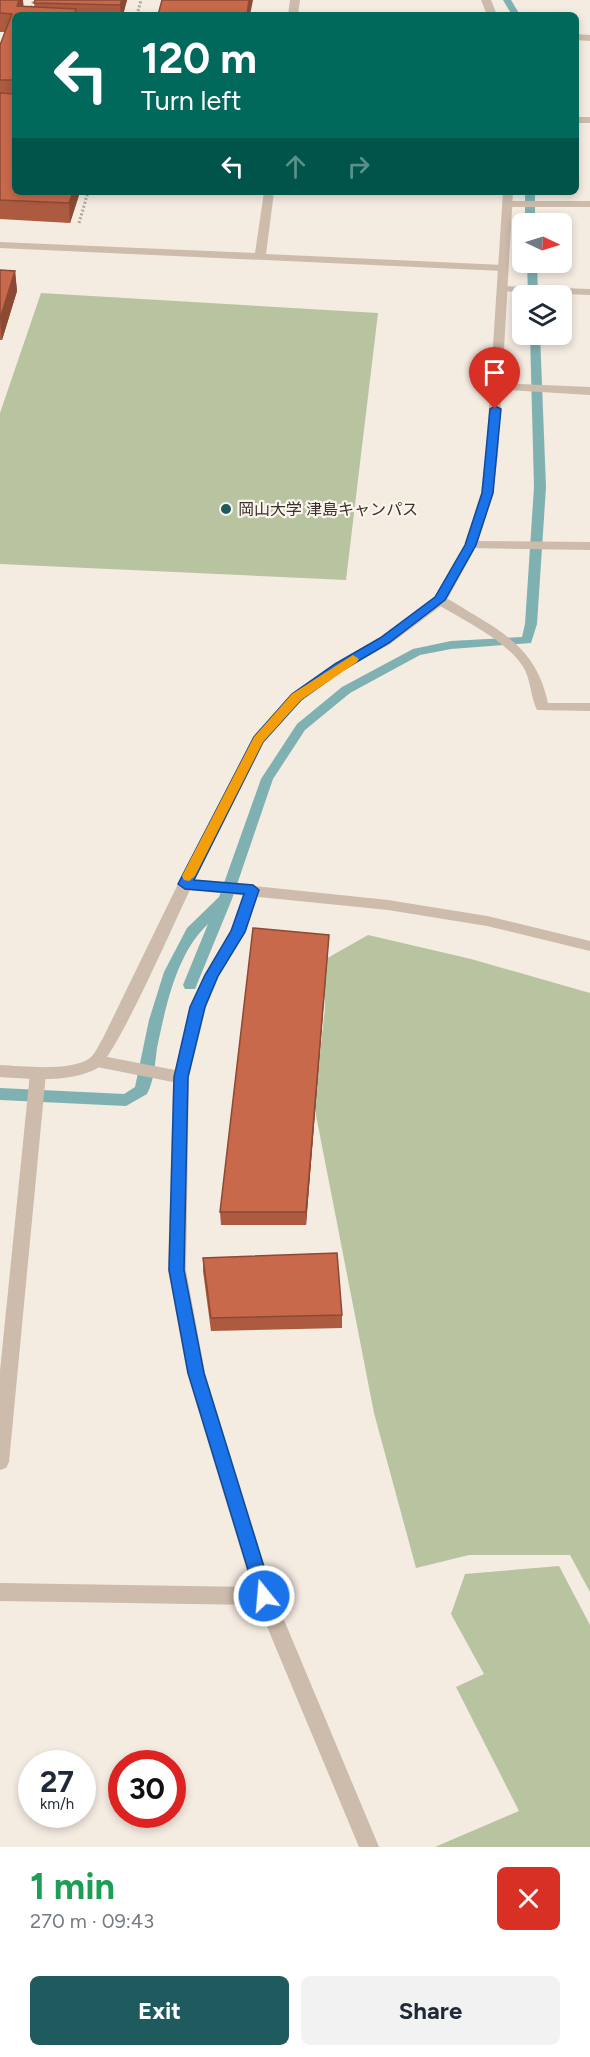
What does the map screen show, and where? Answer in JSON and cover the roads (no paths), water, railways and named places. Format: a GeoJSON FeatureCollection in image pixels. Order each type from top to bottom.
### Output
{"type":"FeatureCollection","features":[{"type":"Feature","properties":{"kind":"street"},"geometry":{"type":"LineString","coordinates":[[260,257],[269,195]]}},
{"type":"Feature","properties":{"kind":"street"},"geometry":{"type":"LineString","coordinates":[[97,1061],[110,1041],[185,884],[258,740],[296,697],[339,667],[385,641],[440,600],[471,545],[487,493],[497,387],[508,198],[531,204],[590,204]]}},
{"type":"Feature","properties":{"kind":"street"},"geometry":{"type":"LineString","coordinates":[[0,245],[504,268]]}},
{"type":"Feature","properties":{"kind":"street"},"geometry":{"type":"LineString","coordinates":[[503,290],[590,292]]}},
{"type":"Feature","properties":{"kind":"street"},"geometry":{"type":"LineString","coordinates":[[497,387],[590,391]]}},
{"type":"Feature","properties":{"kind":"street"},"geometry":{"type":"LineString","coordinates":[[471,545],[590,546]]}},
{"type":"Feature","properties":{"kind":"street"},"geometry":{"type":"LineString","coordinates":[[440,600],[512,646],[527,664],[536,680],[542,707],[590,707]]}},
{"type":"Feature","properties":{"kind":"street"},"geometry":{"type":"LineString","coordinates":[[185,884],[388,905],[487,921],[590,946]]}},
{"type":"Feature","properties":{"kind":"street"},"geometry":{"type":"LineString","coordinates":[[248,890],[238,932],[212,975],[198,1007],[181,1077],[177,1270],[196,1373],[264,1596],[369,1847]]}},
{"type":"Feature","properties":{"kind":"street"},"geometry":{"type":"LineString","coordinates":[[0,1071],[39,1073],[71,1070],[97,1061],[181,1077]]}},
{"type":"Feature","properties":{"kind":"street"},"geometry":{"type":"LineString","coordinates":[[0,1462],[39,1073]]}},
{"type":"Feature","properties":{"kind":"street"},"geometry":{"type":"LineString","coordinates":[[0,1592],[264,1596]]}},
{"type":"Feature","properties":{"kind":"waterway"},"geometry":{"type":"LineString","coordinates":[[507,0],[514,12]]}},
{"type":"Feature","properties":{"kind":"waterway"},"geometry":{"type":"LineString","coordinates":[[530,195],[530,213]]}},
{"type":"Feature","properties":{"kind":"waterway"},"geometry":{"type":"LineString","coordinates":[[532,273],[533,285]]}},
{"type":"Feature","properties":{"kind":"waterway"},"geometry":{"type":"LineString","coordinates":[[0,1094],[126,1100],[142,1090],[156,1020],[171,972],[192,931],[225,899],[267,779],[301,727],[346,690],[417,652],[451,645],[527,640],[531,624],[540,487],[535,345]]}},
{"type":"Feature","properties":{"kind":"waterway"},"geometry":{"type":"LineString","coordinates":[[190,985],[223,903]]}},
{"type":"Feature","properties":{"kind":"place","name":"岡山大学 津島キャンパス"},"geometry":{"type":"Point","coordinates":[226,509]}}]}
